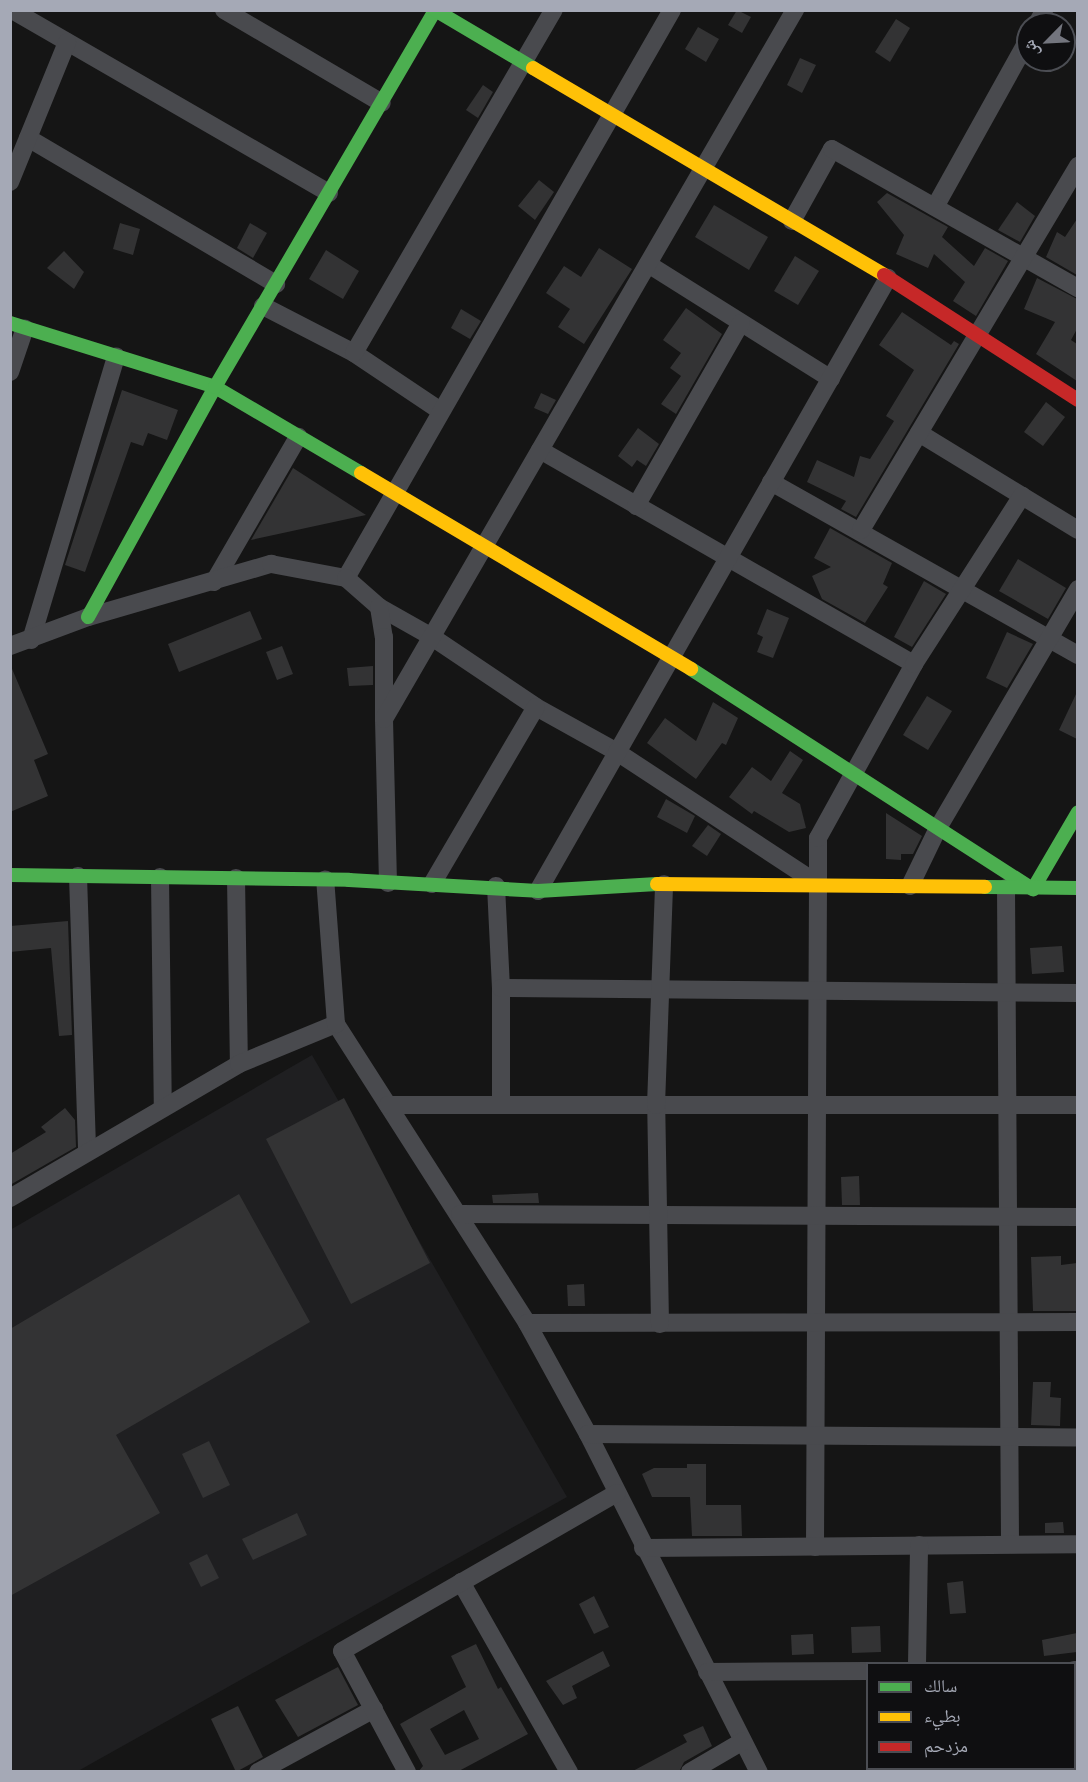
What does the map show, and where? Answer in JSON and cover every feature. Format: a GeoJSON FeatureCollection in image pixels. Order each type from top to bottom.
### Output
{"type":"FeatureCollection","features":[{"type":"Feature","properties":{"kind":"street"},"geometry":{"type":"LineString","coordinates":[[12,10],[329,193]]}},
{"type":"Feature","properties":{"kind":"street"},"geometry":{"type":"LineString","coordinates":[[224,10],[382,103]]}},
{"type":"Feature","properties":{"kind":"street"},"geometry":{"type":"LineString","coordinates":[[88,617],[214,387],[435,10],[888,278],[1077,400]]}},
{"type":"Feature","properties":{"kind":"street"},"geometry":{"type":"LineString","coordinates":[[354,353],[554,10]]}},
{"type":"Feature","properties":{"kind":"street"},"geometry":{"type":"LineString","coordinates":[[346,578],[396,496],[439,410],[672,10]]}},
{"type":"Feature","properties":{"kind":"street"},"geometry":{"type":"LineString","coordinates":[[384,719],[795,10]]}},
{"type":"Feature","properties":{"kind":"street"},"geometry":{"type":"LineString","coordinates":[[10,182],[67,42]]}},
{"type":"Feature","properties":{"kind":"street"},"geometry":{"type":"LineString","coordinates":[[935,207],[1016,62]]}},
{"type":"Feature","properties":{"kind":"street"},"geometry":{"type":"LineString","coordinates":[[28,138],[276,284]]}},
{"type":"Feature","properties":{"kind":"street"},"geometry":{"type":"LineString","coordinates":[[792,222],[832,149],[1077,288]]}},
{"type":"Feature","properties":{"kind":"street"},"geometry":{"type":"LineString","coordinates":[[861,530],[1077,166]]}},
{"type":"Feature","properties":{"kind":"street"},"geometry":{"type":"LineString","coordinates":[[648,264],[831,379]]}},
{"type":"Feature","properties":{"kind":"street"},"geometry":{"type":"LineString","coordinates":[[538,891],[888,278]]}},
{"type":"Feature","properties":{"kind":"street"},"geometry":{"type":"LineString","coordinates":[[263,306],[354,353],[439,410]]}},
{"type":"Feature","properties":{"kind":"street"},"geometry":{"type":"LineString","coordinates":[[636,506],[741,323]]}},
{"type":"Feature","properties":{"kind":"street"},"geometry":{"type":"LineString","coordinates":[[10,372],[18,325],[214,387],[671,656],[1033,889]]}},
{"type":"Feature","properties":{"kind":"street"},"geometry":{"type":"LineString","coordinates":[[31,640],[116,356]]}},
{"type":"Feature","properties":{"kind":"street"},"geometry":{"type":"LineString","coordinates":[[919,433],[1077,530]]}},
{"type":"Feature","properties":{"kind":"street"},"geometry":{"type":"LineString","coordinates":[[214,582],[298,437]]}},
{"type":"Feature","properties":{"kind":"street"},"geometry":{"type":"LineString","coordinates":[[540,450],[914,664]]}},
{"type":"Feature","properties":{"kind":"street"},"geometry":{"type":"LineString","coordinates":[[771,482],[861,530],[1077,655]]}},
{"type":"Feature","properties":{"kind":"street"},"geometry":{"type":"LineString","coordinates":[[815,1547],[818,837],[914,664],[1022,496]]}},
{"type":"Feature","properties":{"kind":"street"},"geometry":{"type":"LineString","coordinates":[[10,646],[88,617],[271,564],[346,578],[379,607],[432,637],[536,707],[617,752],[818,885]]}},
{"type":"Feature","properties":{"kind":"street"},"geometry":{"type":"LineString","coordinates":[[910,886],[938,828],[1077,589]]}},
{"type":"Feature","properties":{"kind":"street"},"geometry":{"type":"LineString","coordinates":[[379,607],[384,637],[388,883]]}},
{"type":"Feature","properties":{"kind":"street"},"geometry":{"type":"LineString","coordinates":[[432,884],[536,707]]}},
{"type":"Feature","properties":{"kind":"street"},"geometry":{"type":"LineString","coordinates":[[1033,889],[1077,812]]}},
{"type":"Feature","properties":{"kind":"street"},"geometry":{"type":"LineString","coordinates":[[10,875],[325,879],[496,886],[538,891],[664,884],[1077,888]]}},
{"type":"Feature","properties":{"kind":"street"},"geometry":{"type":"LineString","coordinates":[[78,876],[87,1151]]}},
{"type":"Feature","properties":{"kind":"street"},"geometry":{"type":"LineString","coordinates":[[160,877],[164,1108]]}},
{"type":"Feature","properties":{"kind":"street"},"geometry":{"type":"LineString","coordinates":[[236,878],[239,1064]]}},
{"type":"Feature","properties":{"kind":"street"},"geometry":{"type":"LineString","coordinates":[[325,879],[336,1024],[460,1214],[527,1323],[588,1434],[643,1548],[759,1772]]}},
{"type":"Feature","properties":{"kind":"street"},"geometry":{"type":"LineString","coordinates":[[660,1324],[656,1105],[658,990],[664,884]]}},
{"type":"Feature","properties":{"kind":"street"},"geometry":{"type":"LineString","coordinates":[[496,886],[501,988],[501,1105]]}},
{"type":"Feature","properties":{"kind":"street"},"geometry":{"type":"LineString","coordinates":[[1006,888],[1010,1543]]}},
{"type":"Feature","properties":{"kind":"street"},"geometry":{"type":"LineString","coordinates":[[501,988],[1077,993]]}},
{"type":"Feature","properties":{"kind":"street"},"geometry":{"type":"LineString","coordinates":[[10,1198],[239,1064],[336,1024]]}},
{"type":"Feature","properties":{"kind":"street"},"geometry":{"type":"LineString","coordinates":[[388,1105],[1077,1105]]}},
{"type":"Feature","properties":{"kind":"street"},"geometry":{"type":"LineString","coordinates":[[460,1214],[816,1213],[1077,1217]]}},
{"type":"Feature","properties":{"kind":"street"},"geometry":{"type":"LineString","coordinates":[[527,1323],[816,1325],[1077,1322]]}},
{"type":"Feature","properties":{"kind":"street"},"geometry":{"type":"LineString","coordinates":[[588,1434],[1077,1437]]}},
{"type":"Feature","properties":{"kind":"street"},"geometry":{"type":"LineString","coordinates":[[407,1772],[342,1651],[617,1493]]}},
{"type":"Feature","properties":{"kind":"street"},"geometry":{"type":"LineString","coordinates":[[643,1548],[1077,1544]]}},
{"type":"Feature","properties":{"kind":"street"},"geometry":{"type":"LineString","coordinates":[[917,1662],[919,1545]]}},
{"type":"Feature","properties":{"kind":"street"},"geometry":{"type":"LineString","coordinates":[[461,1582],[569,1772]]}},
{"type":"Feature","properties":{"kind":"street"},"geometry":{"type":"LineString","coordinates":[[707,1672],[866,1671]]}},
{"type":"Feature","properties":{"kind":"street"},"geometry":{"type":"LineString","coordinates":[[258,1772],[374,1709]]}},
{"type":"Feature","properties":{"kind":"street"},"geometry":{"type":"LineString","coordinates":[[690,1772],[743,1741]]}},
{"type":"Feature","properties":{"kind":"shaded area"},"geometry":{"type":"Polygon","coordinates":[[[312,1055],[567,1497],[78,1771],[11,1771],[10,1230],[312,1055]]]}},
{"type":"Feature","properties":{"kind":"building"},"geometry":{"type":"Polygon","coordinates":[[[737,10],[751,17],[742,33],[728,25],[737,10]]]}},
{"type":"Feature","properties":{"kind":"building"},"geometry":{"type":"Polygon","coordinates":[[[896,19],[910,28],[890,62],[875,52],[896,19]]]}},
{"type":"Feature","properties":{"kind":"building"},"geometry":{"type":"Polygon","coordinates":[[[698,27],[719,39],[706,62],[685,49],[698,27]]]}},
{"type":"Feature","properties":{"kind":"building"},"geometry":{"type":"Polygon","coordinates":[[[800,58],[816,65],[802,93],[787,85],[800,58]]]}},
{"type":"Feature","properties":{"kind":"building"},"geometry":{"type":"Polygon","coordinates":[[[483,85],[493,92],[478,118],[466,110],[483,85]]]}},
{"type":"Feature","properties":{"kind":"building"},"geometry":{"type":"Polygon","coordinates":[[[539,180],[554,192],[535,220],[518,206],[539,180]]]}},
{"type":"Feature","properties":{"kind":"building"},"geometry":{"type":"Polygon","coordinates":[[[887,193],[948,227],[942,237],[974,266],[985,248],[1008,261],[976,316],[953,301],[965,282],[934,254],[928,268],[896,254],[904,235],[877,202],[887,193]]]}},
{"type":"Feature","properties":{"kind":"building"},"geometry":{"type":"Polygon","coordinates":[[[1017,202],[1035,216],[1020,242],[998,230],[1017,202]]]}},
{"type":"Feature","properties":{"kind":"building"},"geometry":{"type":"Polygon","coordinates":[[[714,205],[768,237],[749,270],[695,237],[714,205]]]}},
{"type":"Feature","properties":{"kind":"building"},"geometry":{"type":"Polygon","coordinates":[[[1077,219],[1077,275],[1046,257],[1057,232],[1065,237],[1077,219]]]}},
{"type":"Feature","properties":{"kind":"building"},"geometry":{"type":"Polygon","coordinates":[[[120,223],[140,229],[133,255],[113,249],[120,223]]]}},
{"type":"Feature","properties":{"kind":"building"},"geometry":{"type":"Polygon","coordinates":[[[250,223],[267,233],[253,258],[237,248],[250,223]]]}},
{"type":"Feature","properties":{"kind":"building"},"geometry":{"type":"Polygon","coordinates":[[[599,248],[632,269],[584,344],[558,327],[570,309],[546,293],[564,266],[581,277],[599,248]]]}},
{"type":"Feature","properties":{"kind":"building"},"geometry":{"type":"Polygon","coordinates":[[[326,250],[359,271],[343,299],[309,279],[326,250]]]}},
{"type":"Feature","properties":{"kind":"building"},"geometry":{"type":"Polygon","coordinates":[[[64,251],[84,272],[74,289],[47,268],[64,251]]]}},
{"type":"Feature","properties":{"kind":"building"},"geometry":{"type":"Polygon","coordinates":[[[795,256],[819,271],[798,305],[774,291],[795,256]]]}},
{"type":"Feature","properties":{"kind":"building"},"geometry":{"type":"Polygon","coordinates":[[[1037,278],[1077,299],[1077,329],[1071,340],[1077,344],[1077,381],[1036,354],[1055,322],[1024,309],[1037,278]]]}},
{"type":"Feature","properties":{"kind":"building"},"geometry":{"type":"Polygon","coordinates":[[[686,308],[722,334],[676,414],[661,404],[681,376],[670,368],[681,353],[663,340],[686,308]]]}},
{"type":"Feature","properties":{"kind":"building"},"geometry":{"type":"Polygon","coordinates":[[[461,309],[481,321],[470,339],[451,328],[461,309]]]}},
{"type":"Feature","properties":{"kind":"building"},"geometry":{"type":"Polygon","coordinates":[[[902,312],[951,345],[954,341],[959,344],[856,517],[841,509],[846,501],[807,482],[817,460],[854,477],[860,456],[870,459],[894,421],[886,416],[914,370],[879,345],[902,312]]]}},
{"type":"Feature","properties":{"kind":"building"},"geometry":{"type":"Polygon","coordinates":[[[122,390],[178,410],[167,440],[148,433],[143,446],[131,442],[85,572],[65,565],[122,390]]]}},
{"type":"Feature","properties":{"kind":"building"},"geometry":{"type":"Polygon","coordinates":[[[541,393],[556,400],[548,414],[534,408],[541,393]]]}},
{"type":"Feature","properties":{"kind":"building"},"geometry":{"type":"Polygon","coordinates":[[[1046,402],[1065,417],[1043,446],[1024,432],[1046,402]]]}},
{"type":"Feature","properties":{"kind":"building"},"geometry":{"type":"Polygon","coordinates":[[[638,428],[659,444],[646,466],[637,460],[632,467],[618,456],[638,428]]]}},
{"type":"Feature","properties":{"kind":"building"},"geometry":{"type":"Polygon","coordinates":[[[293,468],[366,515],[251,540],[293,468]]]}},
{"type":"Feature","properties":{"kind":"building"},"geometry":{"type":"Polygon","coordinates":[[[830,528],[892,563],[883,584],[888,587],[865,623],[822,599],[812,576],[831,567],[814,558],[830,528]]]}},
{"type":"Feature","properties":{"kind":"building"},"geometry":{"type":"Polygon","coordinates":[[[1018,559],[1066,588],[1048,619],[999,591],[1018,559]]]}},
{"type":"Feature","properties":{"kind":"building"},"geometry":{"type":"Polygon","coordinates":[[[924,581],[946,594],[912,647],[894,637],[924,581]]]}},
{"type":"Feature","properties":{"kind":"building"},"geometry":{"type":"Polygon","coordinates":[[[767,609],[789,618],[773,658],[757,652],[763,637],[757,634],[767,609]]]}},
{"type":"Feature","properties":{"kind":"building"},"geometry":{"type":"Polygon","coordinates":[[[250,611],[262,639],[179,672],[168,644],[250,611]]]}},
{"type":"Feature","properties":{"kind":"building"},"geometry":{"type":"Polygon","coordinates":[[[1007,632],[1033,644],[1007,688],[986,678],[1007,632]]]}},
{"type":"Feature","properties":{"kind":"building"},"geometry":{"type":"Polygon","coordinates":[[[282,646],[293,674],[277,680],[266,652],[282,646]]]}},
{"type":"Feature","properties":{"kind":"building"},"geometry":{"type":"Polygon","coordinates":[[[10,664],[48,754],[34,760],[48,796],[10,812],[10,664]]]}},
{"type":"Feature","properties":{"kind":"building"},"geometry":{"type":"Polygon","coordinates":[[[373,666],[373,685],[349,686],[347,668],[373,666]]]}},
{"type":"Feature","properties":{"kind":"building"},"geometry":{"type":"Polygon","coordinates":[[[1077,692],[1077,739],[1059,730],[1077,692]]]}},
{"type":"Feature","properties":{"kind":"building"},"geometry":{"type":"Polygon","coordinates":[[[927,696],[952,711],[928,750],[903,735],[927,696]]]}},
{"type":"Feature","properties":{"kind":"building"},"geometry":{"type":"Polygon","coordinates":[[[713,702],[738,718],[726,745],[722,743],[696,779],[647,743],[665,718],[696,741],[713,702]]]}},
{"type":"Feature","properties":{"kind":"building"},"geometry":{"type":"Polygon","coordinates":[[[790,751],[803,760],[782,793],[800,804],[806,828],[789,832],[754,811],[752,814],[729,797],[752,767],[771,781],[790,751]]]}},
{"type":"Feature","properties":{"kind":"building"},"geometry":{"type":"Polygon","coordinates":[[[666,799],[695,816],[687,833],[657,817],[666,799]]]}},
{"type":"Feature","properties":{"kind":"building"},"geometry":{"type":"Polygon","coordinates":[[[886,813],[922,836],[913,854],[901,854],[901,860],[886,859],[886,813]]]}},
{"type":"Feature","properties":{"kind":"building"},"geometry":{"type":"Polygon","coordinates":[[[708,825],[721,834],[707,856],[692,846],[708,825]]]}},
{"type":"Feature","properties":{"kind":"building"},"geometry":{"type":"Polygon","coordinates":[[[68,921],[72,1035],[59,1036],[51,948],[10,952],[10,926],[68,921]]]}},
{"type":"Feature","properties":{"kind":"building"},"geometry":{"type":"Polygon","coordinates":[[[1062,946],[1064,972],[1032,974],[1030,948],[1062,946]]]}},
{"type":"Feature","properties":{"kind":"building"},"geometry":{"type":"Polygon","coordinates":[[[344,1098],[430,1263],[351,1304],[266,1139],[344,1098]]]}},
{"type":"Feature","properties":{"kind":"building"},"geometry":{"type":"Polygon","coordinates":[[[65,1108],[75,1120],[76,1147],[10,1185],[10,1154],[46,1132],[41,1127],[65,1108]]]}},
{"type":"Feature","properties":{"kind":"building"},"geometry":{"type":"Polygon","coordinates":[[[859,1176],[860,1205],[842,1205],[841,1177],[859,1176]]]}},
{"type":"Feature","properties":{"kind":"building"},"geometry":{"type":"Polygon","coordinates":[[[538,1193],[539,1203],[493,1203],[492,1195],[538,1193]]]}},
{"type":"Feature","properties":{"kind":"building"},"geometry":{"type":"Polygon","coordinates":[[[239,1194],[310,1322],[116,1435],[160,1513],[10,1596],[10,1329],[239,1194]]]}},
{"type":"Feature","properties":{"kind":"building"},"geometry":{"type":"Polygon","coordinates":[[[1061,1256],[1061,1265],[1077,1263],[1077,1311],[1033,1311],[1031,1257],[1061,1256]]]}},
{"type":"Feature","properties":{"kind":"building"},"geometry":{"type":"Polygon","coordinates":[[[584,1284],[585,1306],[568,1306],[567,1285],[584,1284]]]}},
{"type":"Feature","properties":{"kind":"building"},"geometry":{"type":"Polygon","coordinates":[[[1033,1382],[1051,1382],[1050,1397],[1061,1398],[1060,1426],[1031,1425],[1033,1382]]]}},
{"type":"Feature","properties":{"kind":"building"},"geometry":{"type":"Polygon","coordinates":[[[209,1441],[230,1485],[203,1498],[182,1454],[209,1441]]]}},
{"type":"Feature","properties":{"kind":"building"},"geometry":{"type":"Polygon","coordinates":[[[687,1464],[706,1464],[706,1505],[741,1505],[742,1536],[692,1536],[690,1497],[652,1497],[642,1474],[654,1468],[687,1468],[687,1464]]]}},
{"type":"Feature","properties":{"kind":"building"},"geometry":{"type":"Polygon","coordinates":[[[297,1513],[307,1535],[253,1560],[242,1539],[297,1513]]]}},
{"type":"Feature","properties":{"kind":"building"},"geometry":{"type":"Polygon","coordinates":[[[1063,1522],[1064,1533],[1045,1533],[1045,1523],[1063,1522]]]}},
{"type":"Feature","properties":{"kind":"building"},"geometry":{"type":"Polygon","coordinates":[[[207,1554],[219,1578],[201,1587],[189,1563],[207,1554]]]}},
{"type":"Feature","properties":{"kind":"building"},"geometry":{"type":"Polygon","coordinates":[[[963,1581],[966,1613],[950,1614],[947,1583],[963,1581]]]}},
{"type":"Feature","properties":{"kind":"building"},"geometry":{"type":"Polygon","coordinates":[[[594,1596],[609,1627],[594,1634],[579,1604],[594,1596]]]}},
{"type":"Feature","properties":{"kind":"building"},"geometry":{"type":"Polygon","coordinates":[[[880,1626],[881,1652],[852,1653],[851,1627],[880,1626]]]}},
{"type":"Feature","properties":{"kind":"building"},"geometry":{"type":"Polygon","coordinates":[[[1077,1633],[1077,1652],[1044,1656],[1042,1640],[1077,1633]]]}},
{"type":"Feature","properties":{"kind":"building"},"geometry":{"type":"Polygon","coordinates":[[[813,1634],[814,1654],[792,1655],[791,1635],[813,1634]]]}},
{"type":"Feature","properties":{"kind":"building"},"geometry":{"type":"Polygon","coordinates":[[[476,1644],[498,1689],[501,1687],[528,1734],[457,1772],[418,1772],[423,1766],[400,1724],[466,1687],[451,1656],[476,1644]],[[464,1710],[430,1729],[445,1755],[479,1739],[464,1710]]]}},
{"type":"Feature","properties":{"kind":"building"},"geometry":{"type":"Polygon","coordinates":[[[603,1651],[610,1666],[572,1686],[577,1698],[563,1705],[546,1681],[603,1651]]]}},
{"type":"Feature","properties":{"kind":"building"},"geometry":{"type":"Polygon","coordinates":[[[338,1667],[358,1705],[298,1737],[275,1700],[338,1667]]]}},
{"type":"Feature","properties":{"kind":"building"},"geometry":{"type":"Polygon","coordinates":[[[238,1706],[263,1757],[236,1772],[211,1719],[238,1706]]]}},
{"type":"Feature","properties":{"kind":"building"},"geometry":{"type":"Polygon","coordinates":[[[703,1726],[712,1746],[684,1762],[679,1772],[631,1772],[687,1742],[683,1735],[703,1726]]]}},
{"type":"Feature","properties":{"kind":"traffic: fast"},"geometry":{"type":"LineString","coordinates":[[88,617],[215,387],[435,10],[533,68]]}},
{"type":"Feature","properties":{"kind":"traffic: fast"},"geometry":{"type":"LineString","coordinates":[[10,323],[215,387],[361,473]]}},
{"type":"Feature","properties":{"kind":"traffic: fast"},"geometry":{"type":"LineString","coordinates":[[691,669],[1033,889],[1078,812]]}},
{"type":"Feature","properties":{"kind":"traffic: fast"},"geometry":{"type":"LineString","coordinates":[[10,875],[349,880],[538,891],[657,884]]}},
{"type":"Feature","properties":{"kind":"traffic: fast"},"geometry":{"type":"LineString","coordinates":[[985,887],[1078,888]]}},
{"type":"Feature","properties":{"kind":"traffic: slow"},"geometry":{"type":"LineString","coordinates":[[533,68],[884,275]]}},
{"type":"Feature","properties":{"kind":"traffic: slow"},"geometry":{"type":"LineString","coordinates":[[361,473],[691,669]]}},
{"type":"Feature","properties":{"kind":"traffic: slow"},"geometry":{"type":"LineString","coordinates":[[657,884],[985,887]]}},
{"type":"Feature","properties":{"kind":"traffic: jam"},"geometry":{"type":"LineString","coordinates":[[884,275],[1078,400]]}}]}
